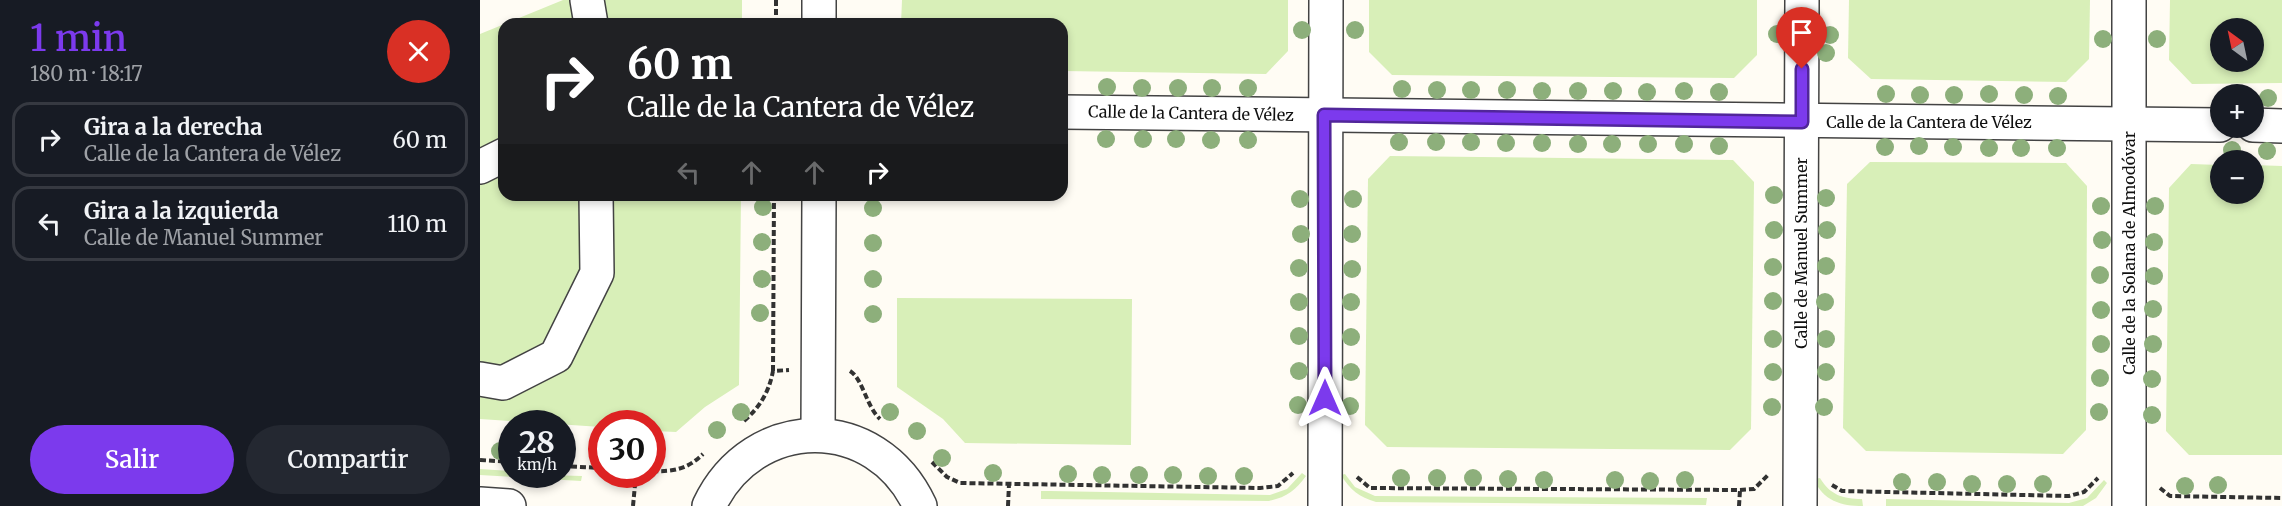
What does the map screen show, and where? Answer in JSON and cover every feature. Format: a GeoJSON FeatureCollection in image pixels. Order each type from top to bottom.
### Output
{"type":"FeatureCollection","features":[{"type":"Feature","properties":{"kind":"street"},"geometry":{"type":"LineString","coordinates":[[587,0],[590,18]]}},
{"type":"Feature","properties":{"kind":"street"},"geometry":{"type":"LineString","coordinates":[[819,0],[819,18]]}},
{"type":"Feature","properties":{"kind":"street"},"geometry":{"type":"LineString","coordinates":[[1325,506],[1326,0]]}},
{"type":"Feature","properties":{"kind":"street","name":"Calle de Manuel Summer"},"geometry":{"type":"LineString","coordinates":[[1800,506],[1802,0]]}},
{"type":"Feature","properties":{"kind":"street","name":"Calle de la Solana de Almodóvar"},"geometry":{"type":"LineString","coordinates":[[2129,0],[2129,490]]}},
{"type":"Feature","properties":{"kind":"street","name":"Calle de la Cantera de Vélez"},"geometry":{"type":"LineString","coordinates":[[1068,112],[2210,125]]}},
{"type":"Feature","properties":{"kind":"street"},"geometry":{"type":"LineString","coordinates":[[2264,125],[2282,126]]}},
{"type":"Feature","properties":{"kind":"street"},"geometry":{"type":"LineString","coordinates":[[480,167],[498,158]]}},
{"type":"Feature","properties":{"kind":"street"},"geometry":{"type":"LineString","coordinates":[[480,379],[503,383],[556,357],[597,273],[596,201]]}},
{"type":"Feature","properties":{"kind":"street"},"geometry":{"type":"LineString","coordinates":[[818,434],[819,201]]}},
{"type":"Feature","properties":{"kind":"street"},"geometry":{"type":"LineString","coordinates":[[709,506],[719,484],[746,457],[780,440],[818,434],[854,441],[885,458],[910,484],[920,506]]}},
{"type":"Feature","properties":{"kind":"street"},"geometry":{"type":"LineString","coordinates":[[480,504],[509,506]]}},
{"type":"Feature","properties":{"kind":"path"},"geometry":{"type":"LineString","coordinates":[[776,0],[776,18]]}},
{"type":"Feature","properties":{"kind":"path"},"geometry":{"type":"LineString","coordinates":[[741,424],[754,413],[770,388],[773,370],[774,201]]}},
{"type":"Feature","properties":{"kind":"path"},"geometry":{"type":"LineString","coordinates":[[773,370],[850,370],[856,374],[870,407],[885,421]]}},
{"type":"Feature","properties":{"kind":"path"},"geometry":{"type":"LineString","coordinates":[[666,472],[686,467],[709,448]]}},
{"type":"Feature","properties":{"kind":"path"},"geometry":{"type":"LineString","coordinates":[[928,458],[947,477],[960,483],[1260,488],[1278,486],[1304,467],[1326,467],[1349,468],[1361,483],[1370,488],[1740,490],[1754,489],[1775,470],[1800,470],[1821,473],[1842,491],[2058,496],[2084,492],[2101,475],[2129,490],[2148,477],[2170,496],[2282,498]]}},
{"type":"Feature","properties":{"kind":"path"},"geometry":{"type":"LineString","coordinates":[[480,460],[498,461]]}},
{"type":"Feature","properties":{"kind":"path"},"geometry":{"type":"LineString","coordinates":[[1008,506],[1009,484]]}},
{"type":"Feature","properties":{"kind":"path"},"geometry":{"type":"LineString","coordinates":[[633,506],[635,488]]}},
{"type":"Feature","properties":{"kind":"path"},"geometry":{"type":"LineString","coordinates":[[1739,506],[1740,490]]}},
{"type":"Feature","properties":{"kind":"green space"},"geometry":{"type":"Polygon","coordinates":[[[563,0],[742,0],[742,18],[519,18],[563,0]]]}},
{"type":"Feature","properties":{"kind":"green space"},"geometry":{"type":"Polygon","coordinates":[[[902,0],[1288,0],[1288,51],[1266,74],[1068,71],[1068,18],[901,18],[902,0]]]}},
{"type":"Feature","properties":{"kind":"green space"},"geometry":{"type":"Polygon","coordinates":[[[1369,0],[1757,0],[1757,55],[1734,78],[1392,75],[1369,52],[1369,0]]]}},
{"type":"Feature","properties":{"kind":"green space"},"geometry":{"type":"Polygon","coordinates":[[[1849,0],[2090,0],[2089,59],[2066,82],[1871,79],[1848,58],[1849,0]]]}},
{"type":"Feature","properties":{"kind":"green space"},"geometry":{"type":"Polygon","coordinates":[[[2170,0],[2282,0],[2282,83],[2192,84],[2169,60],[2170,0]]]}},
{"type":"Feature","properties":{"kind":"green space"},"geometry":{"type":"Polygon","coordinates":[[[498,26],[498,201],[741,201],[739,385],[705,407],[676,432],[666,432],[666,410],[588,410],[588,426],[576,425],[576,410],[498,410],[498,420],[480,419],[480,34],[498,26]]]}},
{"type":"Feature","properties":{"kind":"green space"},"geometry":{"type":"Polygon","coordinates":[[[1390,156],[1733,160],[1754,182],[1751,429],[1730,450],[1387,447],[1365,425],[1368,179],[1390,156]]]}},
{"type":"Feature","properties":{"kind":"green space"},"geometry":{"type":"Polygon","coordinates":[[[1870,162],[2066,163],[2087,186],[2086,430],[2063,454],[1866,451],[1843,428],[1847,184],[1870,162]]]}},
{"type":"Feature","properties":{"kind":"green space"},"geometry":{"type":"Polygon","coordinates":[[[2191,164],[2210,165],[2210,204],[2264,204],[2264,165],[2282,166],[2282,455],[2189,455],[2166,431],[2169,188],[2191,164]]]}},
{"type":"Feature","properties":{"kind":"green space"},"geometry":{"type":"Polygon","coordinates":[[[897,298],[1132,299],[1131,445],[965,443],[943,419],[897,387],[897,298]]]}},
{"type":"Feature","properties":{"kind":"green space"},"geometry":{"type":"Polygon","coordinates":[[[480,469],[498,470],[498,476],[480,475],[480,469]]]}},
{"type":"Feature","properties":{"kind":"green space"},"geometry":{"type":"Polygon","coordinates":[[[1302,473],[1306,476],[1295,489],[1269,501],[1041,499],[1041,491],[1270,495],[1287,489],[1302,473]]]}},
{"type":"Feature","properties":{"kind":"green space"},"geometry":{"type":"Polygon","coordinates":[[[1345,474],[1355,487],[1375,496],[1707,498],[1706,505],[1376,502],[1352,489],[1341,475],[1345,474]]]}},
{"type":"Feature","properties":{"kind":"green space"},"geometry":{"type":"Polygon","coordinates":[[[576,476],[582,476],[581,481],[576,481],[576,476]]]}},
{"type":"Feature","properties":{"kind":"green space"},"geometry":{"type":"Polygon","coordinates":[[[1820,478],[1838,495],[1862,499],[1863,506],[1834,501],[1822,493],[1814,479],[1820,478]]]}},
{"type":"Feature","properties":{"kind":"green space"},"geometry":{"type":"Polygon","coordinates":[[[2104,480],[2107,483],[2096,498],[2083,506],[1886,506],[1886,499],[2069,503],[2087,498],[2104,480]]]}},
{"type":"Feature","properties":{"kind":"route"},"geometry":{"type":"LineString","coordinates":[[1325,398],[1324,115],[1802,122],[1802,69]]}}]}
